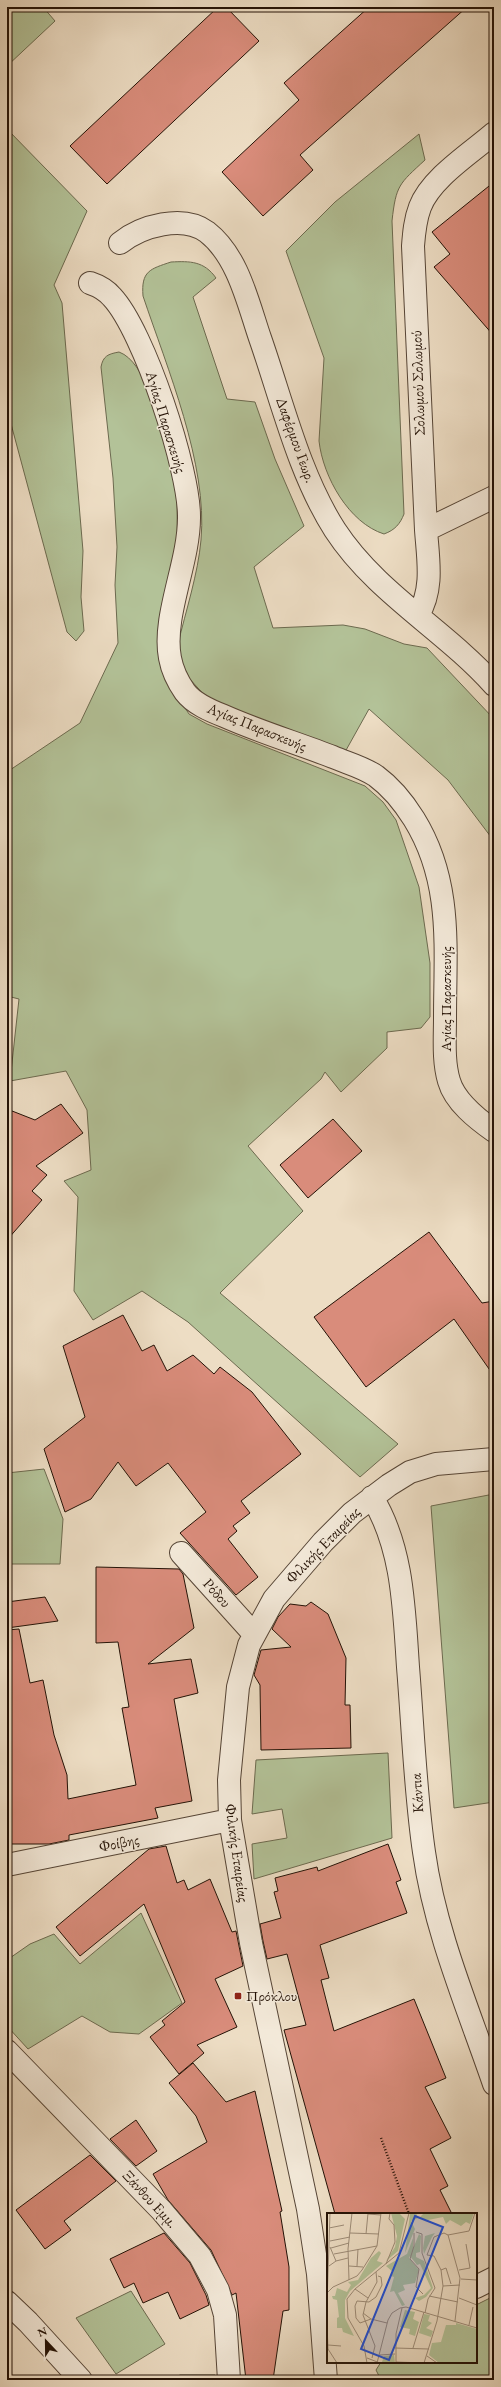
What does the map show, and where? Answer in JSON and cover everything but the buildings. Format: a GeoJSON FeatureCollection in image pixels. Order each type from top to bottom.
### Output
{"type":"FeatureCollection","features":[{"type":"Feature","properties":{"kind":"street","name":"Σολωμού Σολωμού"},"geometry":{"type":"LineString","coordinates":[[418,615],[427,594],[428,566],[414,278],[414,236],[420,207],[431,189],[494,133]]}},
{"type":"Feature","properties":{"kind":"street","name":"Δαφέρμου Γεωρ."},"geometry":{"type":"LineString","coordinates":[[120,243],[144,230],[172,223],[186,223],[200,228],[218,243],[242,286],[301,456],[323,508],[336,531],[358,559],[398,599],[418,615],[494,685]]}},
{"type":"Feature","properties":{"kind":"street","name":"Αγίας Παρασκευής"},"geometry":{"type":"LineString","coordinates":[[90,283],[102,288],[119,306],[143,350],[168,422],[183,475],[190,516],[187,550],[169,638],[170,657],[177,677],[185,692],[202,705],[248,727],[364,769],[385,784],[404,805],[421,831],[430,851],[443,894],[445,920],[445,1051],[449,1080],[465,1106],[494,1131]]}},
{"type":"Feature","properties":{"kind":"street"},"geometry":{"type":"LineString","coordinates":[[426,530],[494,497]]}},
{"type":"Feature","properties":{"kind":"street","name":"Φιλικής Εταιρείας"},"geometry":{"type":"LineString","coordinates":[[326,2380],[326,2357],[318,2274],[308,2209],[249,1936],[230,1820],[229,1780],[235,1710],[242,1666],[253,1633],[274,1599],[286,1583],[338,1526],[372,1497],[410,1472],[436,1464],[494,1459]]}},
{"type":"Feature","properties":{"kind":"street","name":"Κάντια"},"geometry":{"type":"LineString","coordinates":[[372,1497],[390,1535],[404,1600],[419,1819],[430,1890],[442,1934],[494,2084]]}},
{"type":"Feature","properties":{"kind":"street","name":"Ρόδου"},"geometry":{"type":"LineString","coordinates":[[180,1553],[253,1633]]}},
{"type":"Feature","properties":{"kind":"street","name":"Φοίβης"},"geometry":{"type":"LineString","coordinates":[[7,1865],[230,1820]]}},
{"type":"Feature","properties":{"kind":"street","name":"Ξάνθου Εμμ."},"geometry":{"type":"LineString","coordinates":[[7,2051],[162,2211],[200,2256],[218,2290],[225,2315],[229,2380]]}},
{"type":"Feature","properties":{"kind":"street"},"geometry":{"type":"LineString","coordinates":[[477,2286],[494,2278]]}},
{"type":"Feature","properties":{"kind":"street"},"geometry":{"type":"LineString","coordinates":[[7,2302],[33,2327],[81,2380]]}},
{"type":"Feature","properties":{"kind":"path"},"geometry":{"type":"LineString","coordinates":[[381,2138],[409,2213]]}},
{"type":"Feature","properties":{"kind":"green space"},"geometry":{"type":"Polygon","coordinates":[[[7,7],[43,7],[55,21],[7,66],[7,7]]]}},
{"type":"Feature","properties":{"kind":"green space"},"geometry":{"type":"Polygon","coordinates":[[[7,129],[87,211],[54,285],[62,303],[83,551],[81,597],[84,631],[76,641],[67,632],[7,409],[7,129]]]}},
{"type":"Feature","properties":{"kind":"green space"},"geometry":{"type":"Polygon","coordinates":[[[419,134],[425,160],[404,180],[400,186],[395,200],[392,221],[404,514],[397,526],[384,534],[371,528],[349,509],[340,497],[326,469],[319,441],[324,358],[286,251],[335,202],[419,134]]]}},
{"type":"Feature","properties":{"kind":"green space"},"geometry":{"type":"Polygon","coordinates":[[[171,262],[196,263],[207,268],[216,278],[193,297],[227,399],[255,402],[275,459],[304,526],[254,567],[273,628],[343,625],[365,629],[404,644],[427,648],[494,719],[494,841],[448,780],[369,709],[345,752],[209,700],[186,675],[179,655],[178,644],[195,579],[201,540],[202,511],[192,448],[184,416],[143,296],[145,276],[148,272],[171,262]]]}},
{"type":"Feature","properties":{"kind":"green space"},"geometry":{"type":"Polygon","coordinates":[[[119,352],[124,354],[133,362],[148,388],[177,487],[178,697],[189,714],[207,724],[365,786],[383,802],[396,820],[419,887],[430,963],[430,1017],[421,1028],[387,1032],[387,1048],[341,1092],[325,1072],[321,1079],[248,1146],[303,1211],[220,1293],[398,1444],[360,1477],[188,1322],[142,1291],[93,1320],[74,1291],[78,1197],[64,1181],[91,1170],[87,1110],[66,1071],[10,1081],[19,999],[7,996],[7,772],[80,723],[118,643],[115,585],[117,547],[113,478],[101,367],[103,360],[107,356],[119,352]]]}},
{"type":"Feature","properties":{"kind":"green space"},"geometry":{"type":"Polygon","coordinates":[[[44,1469],[63,1519],[60,1564],[7,1564],[7,1473],[44,1469]]]}},
{"type":"Feature","properties":{"kind":"green space"},"geometry":{"type":"Polygon","coordinates":[[[494,1494],[494,1802],[454,1808],[431,1506],[494,1494]]]}},
{"type":"Feature","properties":{"kind":"green space"},"geometry":{"type":"Polygon","coordinates":[[[388,1753],[392,1838],[254,1879],[252,1844],[287,1838],[282,1809],[252,1814],[256,1760],[388,1753]]]}},
{"type":"Feature","properties":{"kind":"green space"},"geometry":{"type":"Polygon","coordinates":[[[141,1913],[182,2003],[139,2034],[110,2032],[82,2016],[28,2049],[7,2026],[7,1960],[30,1944],[54,1934],[80,1964],[141,1913]]]}},
{"type":"Feature","properties":{"kind":"green space"},"geometry":{"type":"Polygon","coordinates":[[[131,2291],[165,2344],[116,2374],[76,2318],[131,2291]]]}},
{"type":"Feature","properties":{"kind":"green space"},"geometry":{"type":"Polygon","coordinates":[[[494,2296],[494,2380],[381,2380],[376,2370],[380,2363],[477,2363],[477,2304],[494,2296]]]}},
{"type":"Feature","properties":{"kind":"green space"},"geometry":{"type":"Polygon","coordinates":[[[180,2375],[215,2375],[215,2380],[170,2380],[180,2375]]]}},
{"type":"Feature","properties":{"kind":"place","name":"Πρόκλου"},"geometry":{"type":"Point","coordinates":[238,1996]}}]}
